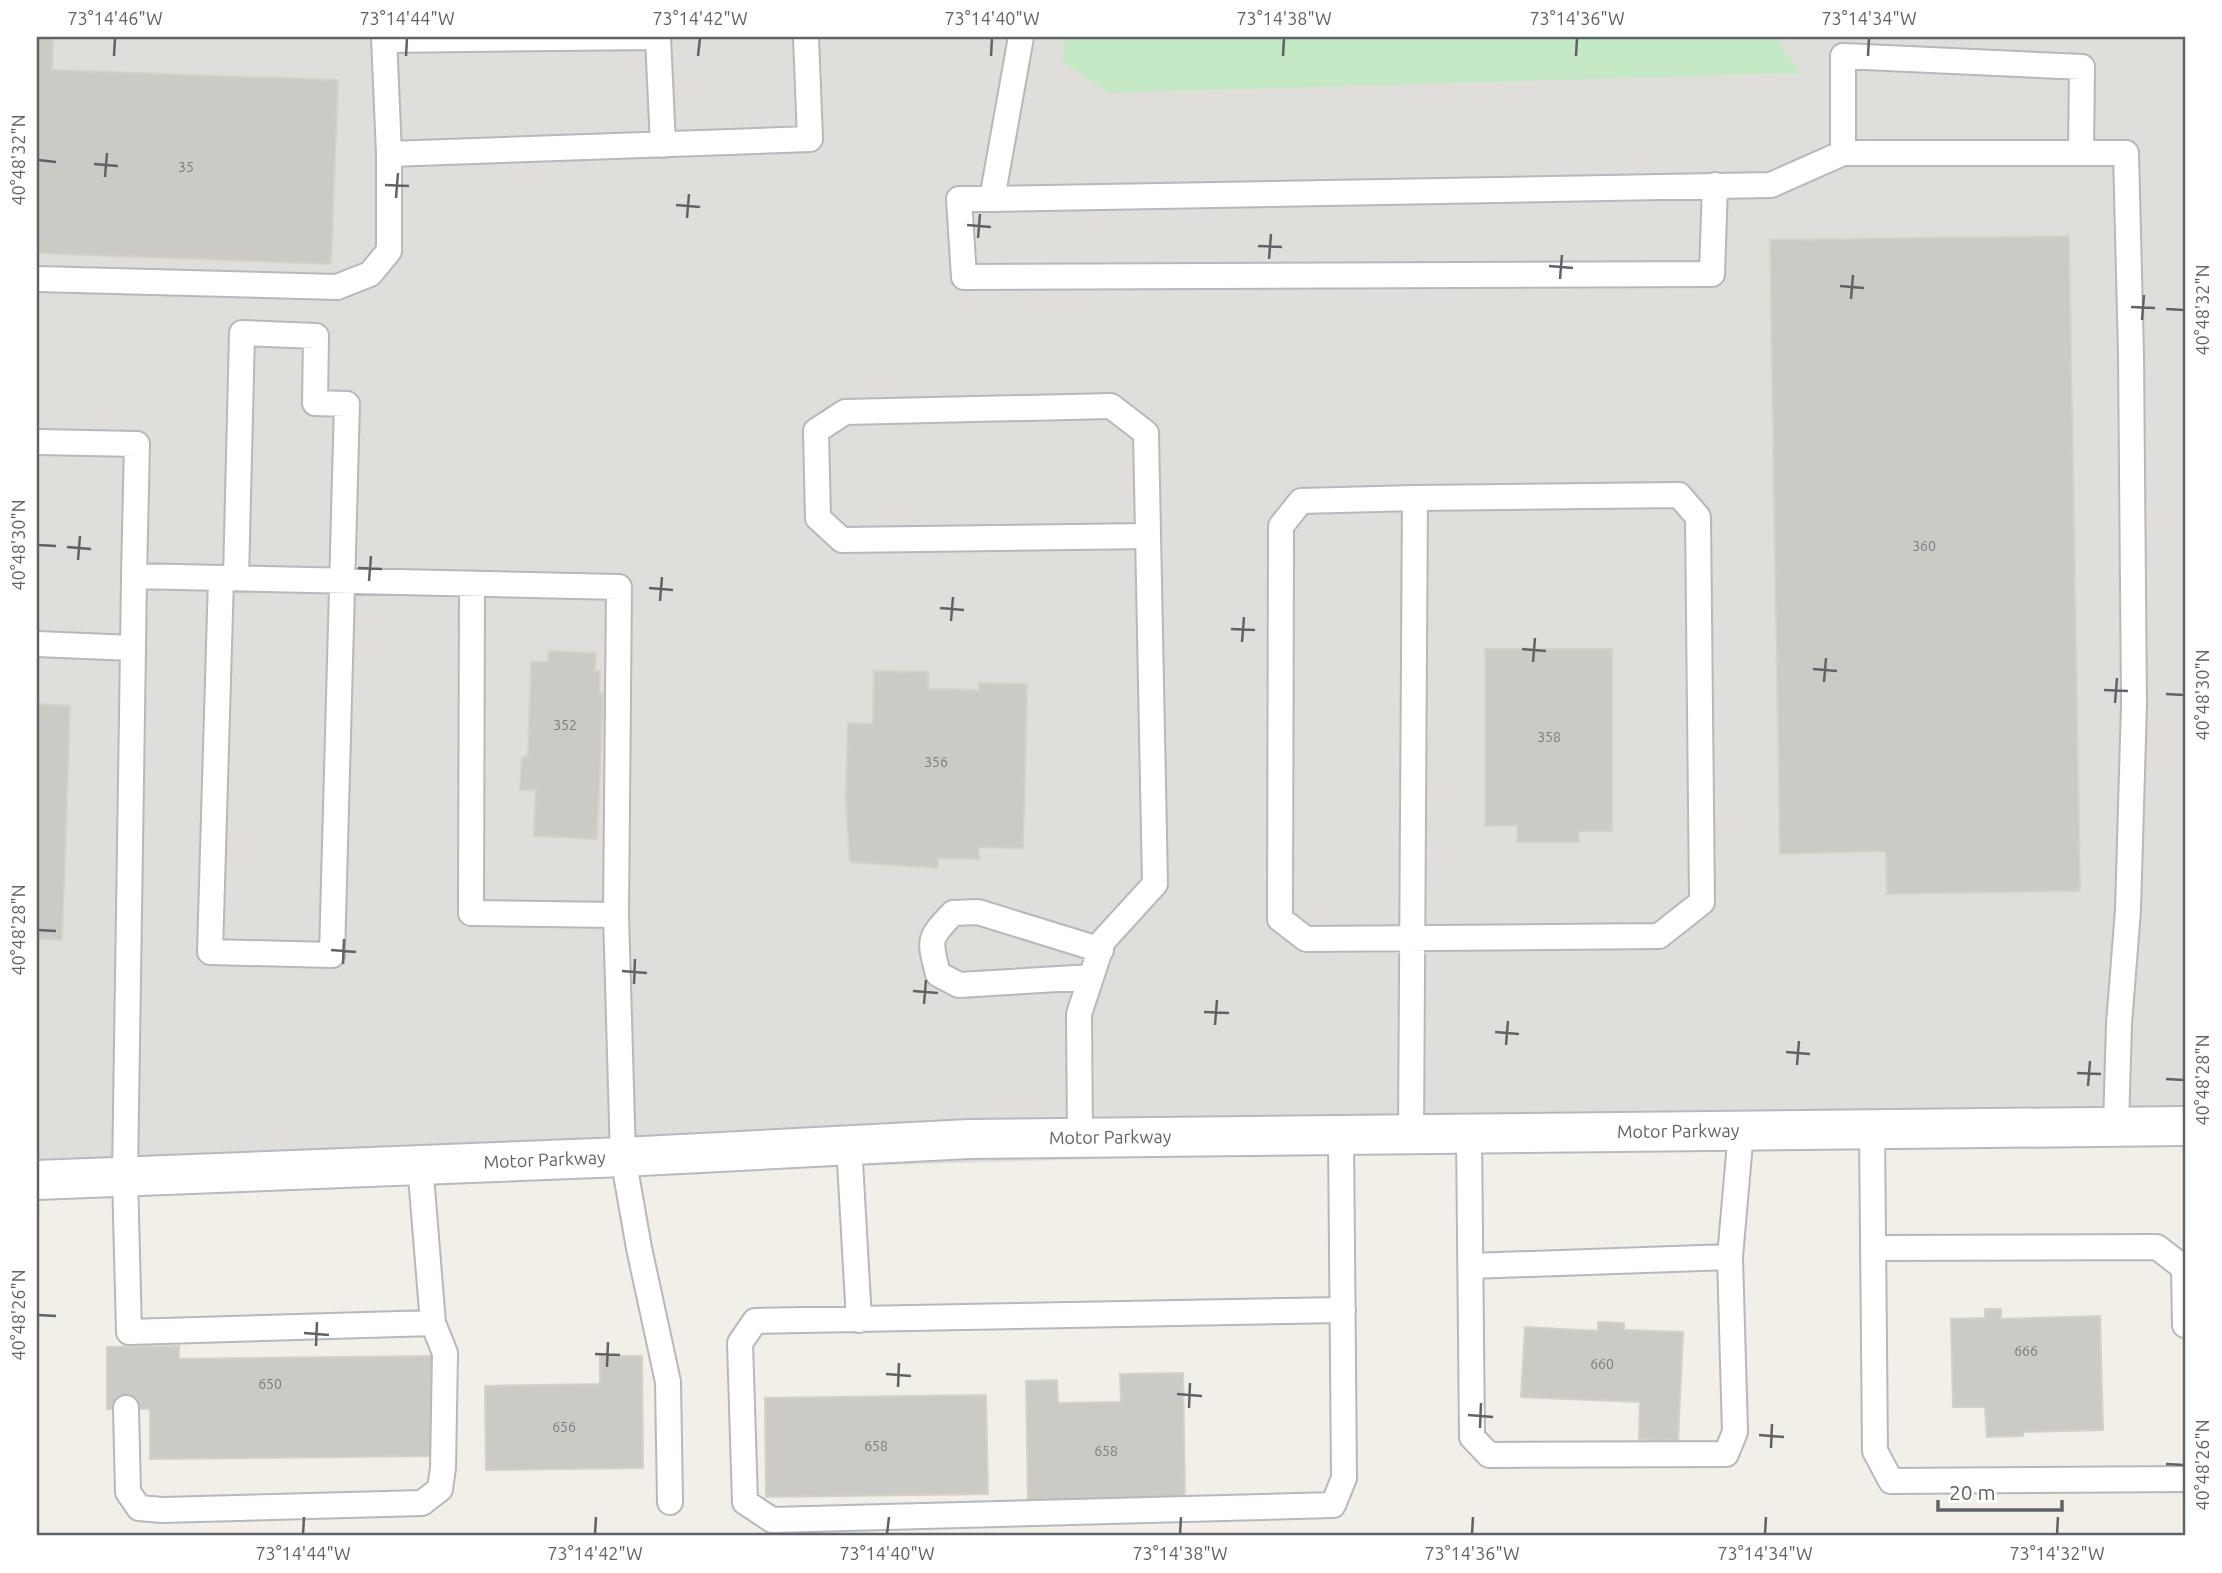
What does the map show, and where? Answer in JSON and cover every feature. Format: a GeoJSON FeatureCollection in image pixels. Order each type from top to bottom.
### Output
{"type":"FeatureCollection","features":[{"type":"Feature","properties":{"kind":"main road","name":"Motor Parkway"},"geometry":{"type":"LineString","coordinates":[[37,1180],[623,1157],[969,1139],[2185,1126]]}},
{"type":"Feature","properties":{"kind":"lane"},"geometry":{"type":"LineString","coordinates":[[37,279],[337,287],[370,274],[390,251],[384,39],[656,37],[663,145]]}},
{"type":"Feature","properties":{"kind":"lane"},"geometry":{"type":"LineString","coordinates":[[389,154],[810,139],[806,37]]}},
{"type":"Feature","properties":{"kind":"lane"},"geometry":{"type":"LineString","coordinates":[[992,199],[1021,37]]}},
{"type":"Feature","properties":{"kind":"lane"},"geometry":{"type":"LineString","coordinates":[[1843,153],[1843,56],[2082,67],[2081,153]]}},
{"type":"Feature","properties":{"kind":"lane"},"geometry":{"type":"LineString","coordinates":[[1715,185],[1712,274],[964,277],[959,199],[992,199],[1715,185],[1772,184],[1843,153],[2126,153],[2134,704],[2128,910],[2119,1024],[2116,1127]]}},
{"type":"Feature","properties":{"kind":"lane"},"geometry":{"type":"LineString","coordinates":[[242,333],[316,336],[315,403],[347,404],[332,954],[211,952],[228,578],[242,333]]}},
{"type":"Feature","properties":{"kind":"lane"},"geometry":{"type":"LineString","coordinates":[[1080,1138],[1079,1014],[1103,941],[1155,884],[1146,433],[1111,406],[845,412],[816,431],[818,518],[842,540],[1147,536]]}},
{"type":"Feature","properties":{"kind":"lane"},"geometry":{"type":"LineString","coordinates":[[37,442],[136,443],[125,1176],[129,1332],[433,1323]]}},
{"type":"Feature","properties":{"kind":"lane"},"geometry":{"type":"LineString","coordinates":[[1679,495],[1698,517],[1702,902],[1660,936],[1306,940],[1280,919],[1281,526],[1301,501],[1415,498],[1679,495]]}},
{"type":"Feature","properties":{"kind":"lane"},"geometry":{"type":"LineString","coordinates":[[1411,1135],[1415,498]]}},
{"type":"Feature","properties":{"kind":"lane"},"geometry":{"type":"LineString","coordinates":[[134,576],[619,587],[616,915],[623,1157],[639,1248],[668,1382],[670,1502]]}},
{"type":"Feature","properties":{"kind":"lane"},"geometry":{"type":"LineString","coordinates":[[472,584],[471,913],[616,915]]}},
{"type":"Feature","properties":{"kind":"lane"},"geometry":{"type":"LineString","coordinates":[[37,644],[133,648]]}},
{"type":"Feature","properties":{"kind":"lane"},"geometry":{"type":"LineString","coordinates":[[1091,977],[959,985],[938,974],[932,951],[933,934],[953,914],[978,912],[1101,950]]}},
{"type":"Feature","properties":{"kind":"lane"},"geometry":{"type":"LineString","coordinates":[[1872,1129],[1874,1451],[1891,1481],[2185,1479]]}},
{"type":"Feature","properties":{"kind":"lane"},"geometry":{"type":"LineString","coordinates":[[1469,1134],[1472,1437],[1489,1455],[1726,1454],[1735,1432],[1730,1257],[1741,1131]]}},
{"type":"Feature","properties":{"kind":"lane"},"geometry":{"type":"LineString","coordinates":[[1341,1135],[1343,1310],[1344,1478],[1333,1505],[772,1520],[745,1502],[740,1343],[755,1321],[1343,1310]]}},
{"type":"Feature","properties":{"kind":"lane"},"geometry":{"type":"LineString","coordinates":[[849,1144],[859,1320]]}},
{"type":"Feature","properties":{"kind":"lane"},"geometry":{"type":"LineString","coordinates":[[127,1408],[128,1492],[139,1508],[162,1510],[422,1503],[440,1489],[443,1468],[445,1353],[433,1323],[420,1164]]}},
{"type":"Feature","properties":{"kind":"lane"},"geometry":{"type":"LineString","coordinates":[[1873,1248],[2157,1247],[2184,1268],[2185,1325]]}},
{"type":"Feature","properties":{"kind":"lane"},"geometry":{"type":"LineString","coordinates":[[1471,1265],[1730,1257]]}},
{"type":"Feature","properties":{"kind":"shaded area"},"geometry":{"type":"Polygon","coordinates":[[[37,37],[2185,37],[2185,1128],[37,1189],[37,37]]]}},
{"type":"Feature","properties":{"kind":"green space"},"geometry":{"type":"Polygon","coordinates":[[[1065,37],[1775,37],[1800,73],[1109,93],[1061,61],[1065,37]]]}},
{"type":"Feature","properties":{"kind":"building"},"geometry":{"type":"Polygon","coordinates":[[[37,37],[53,37],[52,70],[338,80],[331,264],[37,253],[37,37]]]}},
{"type":"Feature","properties":{"kind":"building"},"geometry":{"type":"Polygon","coordinates":[[[2069,236],[2080,891],[1887,894],[1886,851],[1780,854],[1770,240],[2069,236]]]}},
{"type":"Feature","properties":{"kind":"building"},"geometry":{"type":"Polygon","coordinates":[[[1485,649],[1612,649],[1612,831],[1579,831],[1579,842],[1517,842],[1517,825],[1485,826],[1485,649]]]}},
{"type":"Feature","properties":{"kind":"building"},"geometry":{"type":"Polygon","coordinates":[[[549,651],[596,653],[595,671],[600,671],[599,693],[603,694],[597,839],[534,836],[536,790],[520,790],[522,757],[528,756],[531,662],[548,662],[549,651]]]}},
{"type":"Feature","properties":{"kind":"building"},"geometry":{"type":"Polygon","coordinates":[[[874,671],[928,672],[928,689],[979,690],[979,683],[1027,684],[1023,848],[979,847],[979,859],[938,858],[937,868],[850,862],[846,800],[848,723],[873,724],[874,671]]]}},
{"type":"Feature","properties":{"kind":"building"},"geometry":{"type":"Polygon","coordinates":[[[37,704],[70,706],[62,940],[37,939],[37,704]]]}},
{"type":"Feature","properties":{"kind":"building"},"geometry":{"type":"Polygon","coordinates":[[[1985,1309],[2001,1309],[2001,1319],[2100,1316],[2103,1430],[2023,1432],[2023,1436],[1987,1437],[1985,1407],[1953,1407],[1951,1319],[1985,1318],[1985,1309]]]}},
{"type":"Feature","properties":{"kind":"building"},"geometry":{"type":"Polygon","coordinates":[[[1598,1322],[1624,1323],[1624,1330],[1683,1332],[1678,1441],[1639,1439],[1640,1402],[1521,1397],[1525,1327],[1598,1331],[1598,1322]]]}},
{"type":"Feature","properties":{"kind":"building"},"geometry":{"type":"Polygon","coordinates":[[[179,1346],[179,1359],[432,1356],[433,1456],[150,1459],[150,1409],[107,1409],[107,1347],[179,1346]]]}},
{"type":"Feature","properties":{"kind":"building"},"geometry":{"type":"Polygon","coordinates":[[[600,1356],[642,1356],[643,1468],[486,1470],[485,1386],[600,1384],[600,1356]]]}},
{"type":"Feature","properties":{"kind":"building"},"geometry":{"type":"Polygon","coordinates":[[[1183,1373],[1185,1500],[1028,1503],[1026,1381],[1057,1380],[1058,1403],[1121,1402],[1120,1374],[1183,1373]]]}},
{"type":"Feature","properties":{"kind":"building"},"geometry":{"type":"Polygon","coordinates":[[[986,1395],[988,1494],[766,1497],[765,1398],[986,1395]]]}}]}
